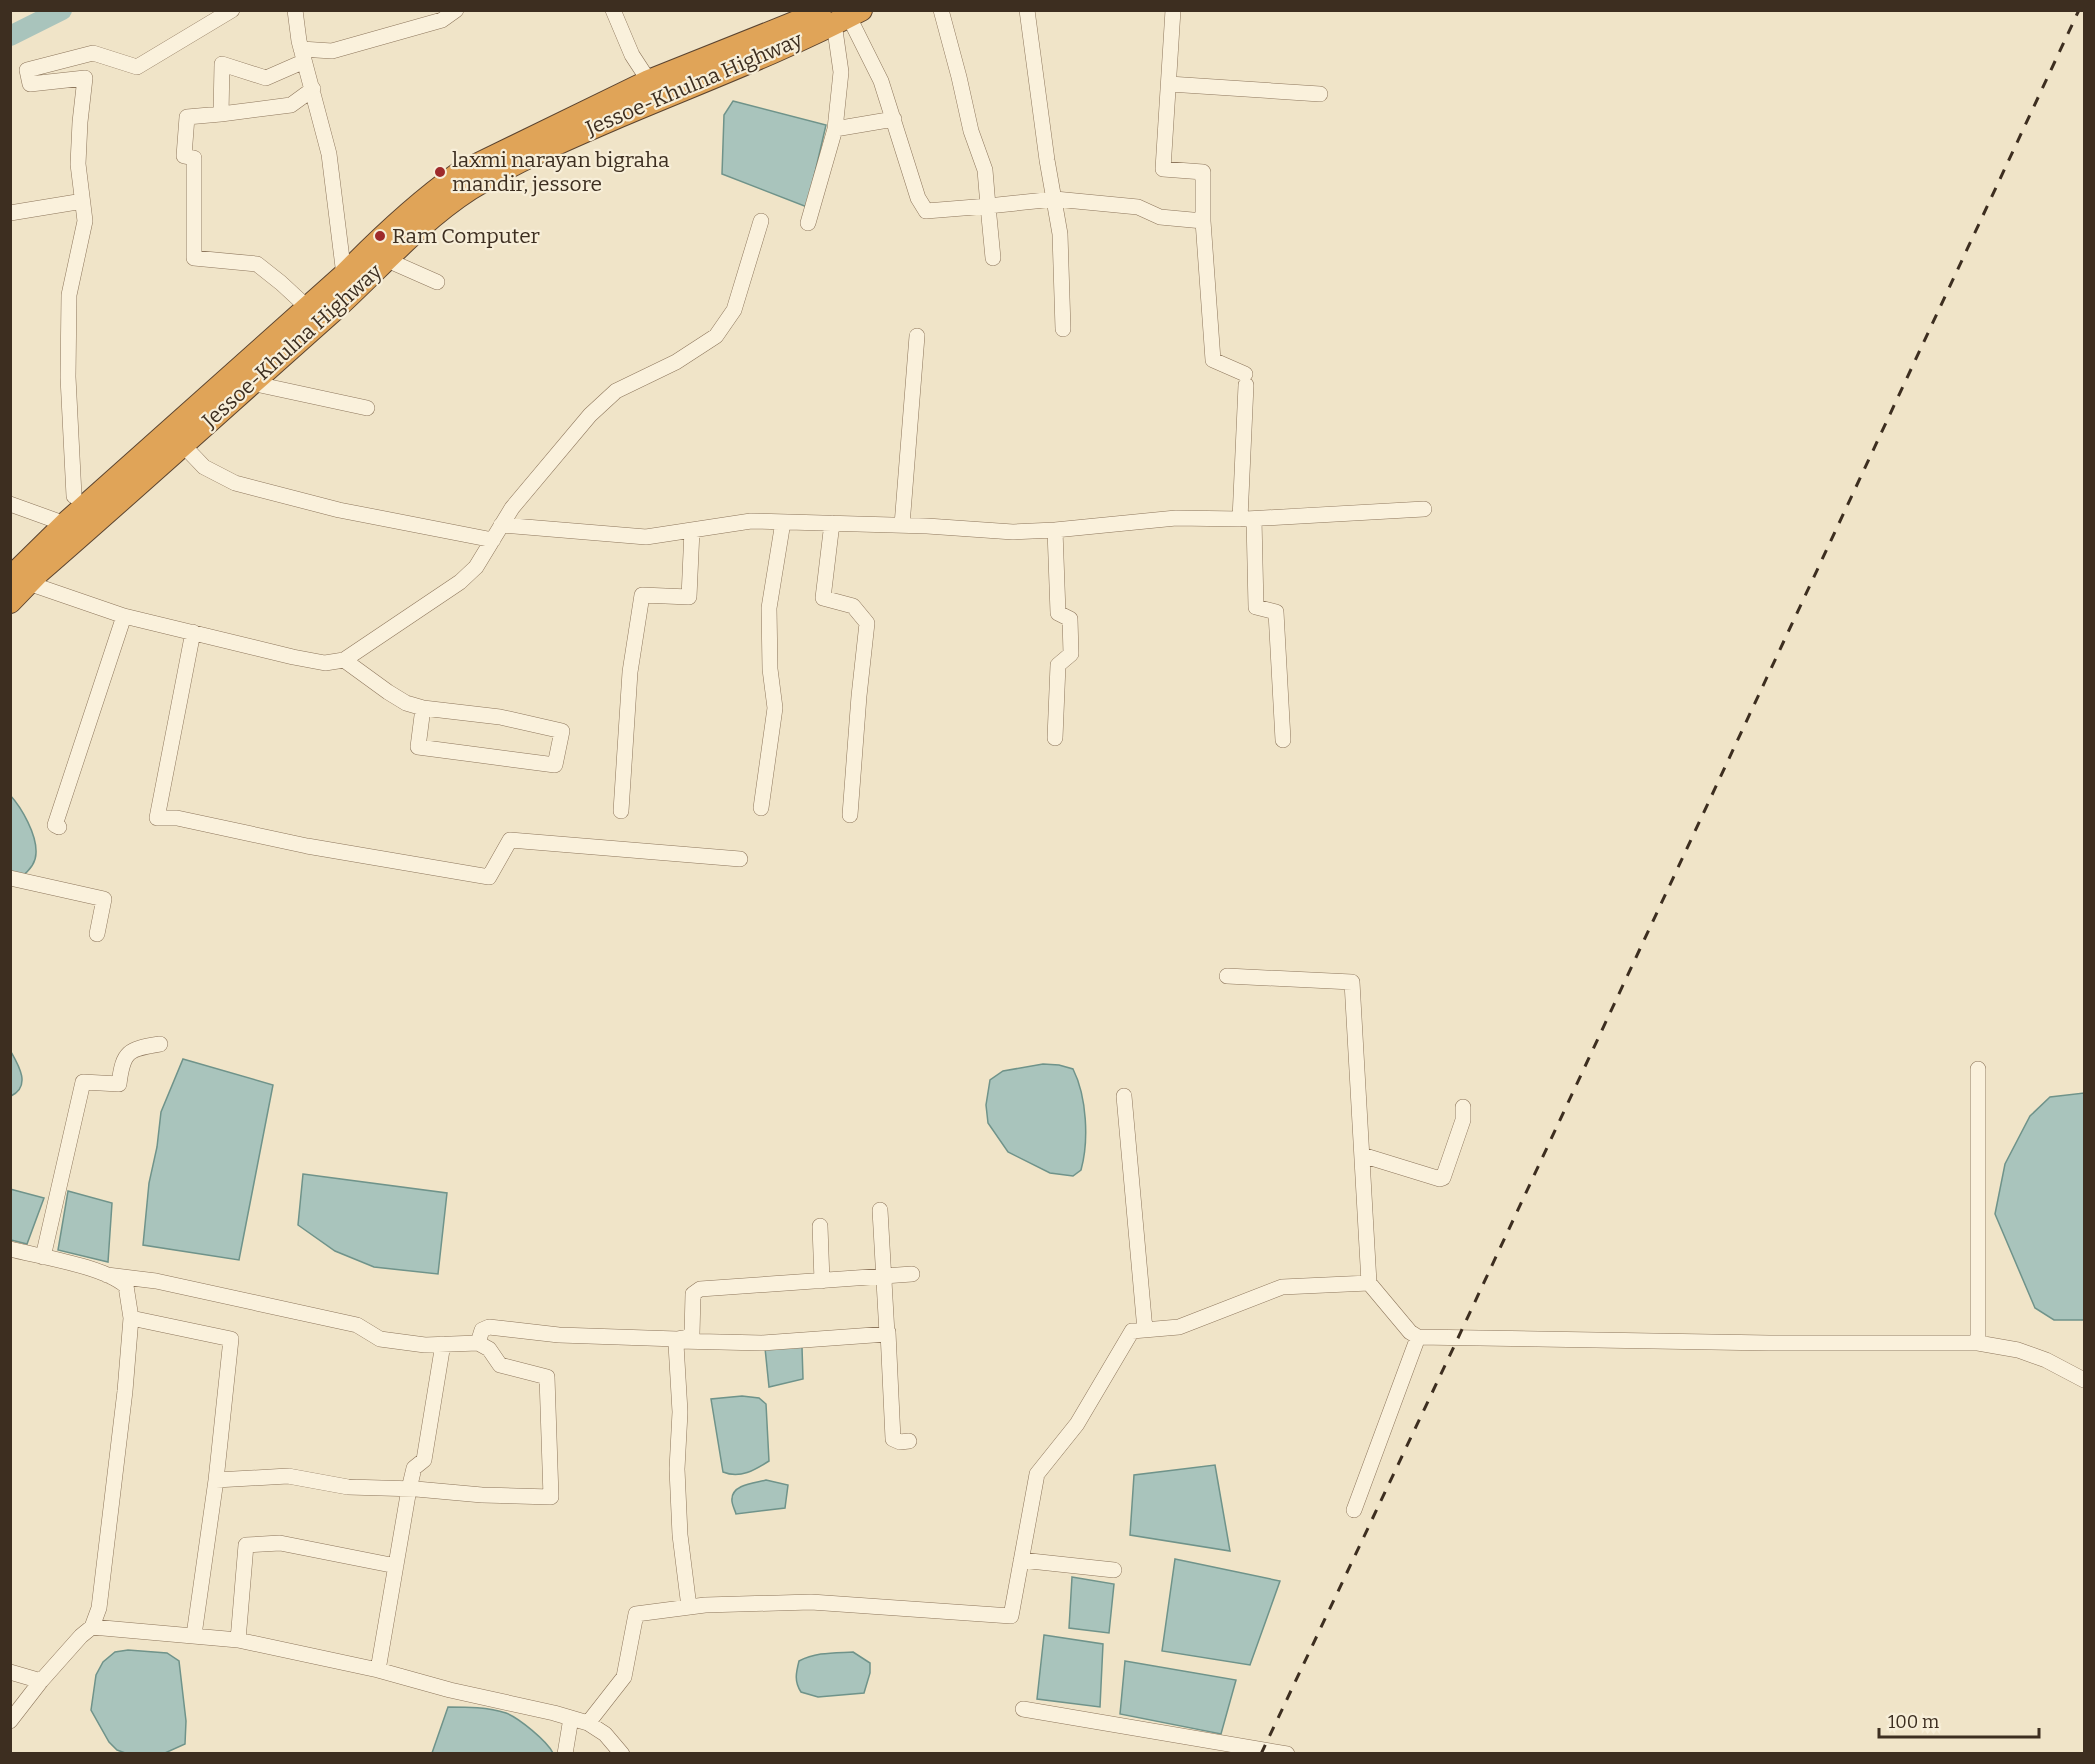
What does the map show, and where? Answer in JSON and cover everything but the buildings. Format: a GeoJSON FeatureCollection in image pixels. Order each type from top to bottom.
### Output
{"type":"FeatureCollection","features":[{"type":"Feature","properties":{"kind":"highway","name":"Jessoe-Khulna Highway"},"geometry":{"type":"LineString","coordinates":[[10,602],[19,581],[390,229],[436,189],[458,174],[648,81],[812,13]]}},
{"type":"Feature","properties":{"kind":"highway","name":"Jessoe-Khulna Highway"},"geometry":{"type":"LineString","coordinates":[[75,528],[183,445],[444,207],[471,189],[511,166],[569,138],[848,19]]}},
{"type":"Feature","properties":{"kind":"street"},"geometry":{"type":"LineString","coordinates":[[74,496],[68,377],[69,295],[85,221],[78,164],[85,78],[30,84],[27,70],[93,53],[137,67],[232,10]]}},
{"type":"Feature","properties":{"kind":"street"},"geometry":{"type":"LineString","coordinates":[[295,10],[299,56],[313,89],[329,154],[344,275]]}},
{"type":"Feature","properties":{"kind":"street"},"geometry":{"type":"LineString","coordinates":[[222,114],[222,64],[266,78],[299,56],[332,51],[442,20],[456,10]]}},
{"type":"Feature","properties":{"kind":"street"},"geometry":{"type":"LineString","coordinates":[[613,10],[632,55],[648,81]]}},
{"type":"Feature","properties":{"kind":"street"},"geometry":{"type":"LineString","coordinates":[[941,10],[971,131],[985,170],[993,258]]}},
{"type":"Feature","properties":{"kind":"street"},"geometry":{"type":"LineString","coordinates":[[1027,10],[1047,160],[1060,234],[1063,329]]}},
{"type":"Feature","properties":{"kind":"street"},"geometry":{"type":"LineString","coordinates":[[1173,10],[1163,169],[1203,172],[1203,220],[1213,360],[1246,380],[1247,519],[1256,607],[1275,612],[1283,740]]}},
{"type":"Feature","properties":{"kind":"street"},"geometry":{"type":"LineString","coordinates":[[848,19],[881,81],[915,189],[926,211],[1055,199],[1138,207],[1160,217],[1203,220]]}},
{"type":"Feature","properties":{"kind":"street"},"geometry":{"type":"LineString","coordinates":[[808,223],[835,129],[848,19]]}},
{"type":"Feature","properties":{"kind":"street"},"geometry":{"type":"LineString","coordinates":[[1169,84],[1320,94]]}},
{"type":"Feature","properties":{"kind":"street"},"geometry":{"type":"LineString","coordinates":[[308,308],[257,264],[194,258],[194,158],[184,156],[187,117],[291,105],[313,89]]}},
{"type":"Feature","properties":{"kind":"street"},"geometry":{"type":"LineString","coordinates":[[835,129],[894,119]]}},
{"type":"Feature","properties":{"kind":"street"},"geometry":{"type":"LineString","coordinates":[[10,213],[77,202]]}},
{"type":"Feature","properties":{"kind":"street"},"geometry":{"type":"LineString","coordinates":[[19,581],[124,616],[293,657],[325,663],[345,660],[460,582],[476,567],[512,508],[590,415],[616,391],[676,362],[716,336],[734,309],[761,221]]}},
{"type":"Feature","properties":{"kind":"street"},"geometry":{"type":"LineString","coordinates":[[387,260],[437,282]]}},
{"type":"Feature","properties":{"kind":"street"},"geometry":{"type":"LineString","coordinates":[[902,525],[916,336]]}},
{"type":"Feature","properties":{"kind":"street"},"geometry":{"type":"LineString","coordinates":[[251,383],[367,408]]}},
{"type":"Feature","properties":{"kind":"street"},"geometry":{"type":"LineString","coordinates":[[183,445],[204,467],[235,483],[339,510],[493,540]]}},
{"type":"Feature","properties":{"kind":"street"},"geometry":{"type":"LineString","coordinates":[[10,504],[75,528]]}},
{"type":"Feature","properties":{"kind":"street"},"geometry":{"type":"LineString","coordinates":[[501,525],[646,537],[751,521],[902,525],[1013,532],[1176,518],[1247,519],[1424,509]]}},
{"type":"Feature","properties":{"kind":"street"},"geometry":{"type":"LineString","coordinates":[[761,808],[775,708],[770,669],[769,608],[783,522]]}},
{"type":"Feature","properties":{"kind":"street"},"geometry":{"type":"LineString","coordinates":[[832,523],[823,598],[853,606],[867,623],[850,815]]}},
{"type":"Feature","properties":{"kind":"street"},"geometry":{"type":"LineString","coordinates":[[621,811],[630,672],[642,596],[689,597],[692,530]]}},
{"type":"Feature","properties":{"kind":"street"},"geometry":{"type":"LineString","coordinates":[[1055,530],[1058,613],[1070,619],[1071,654],[1058,665],[1055,738]]}},
{"type":"Feature","properties":{"kind":"street"},"geometry":{"type":"LineString","coordinates":[[59,827],[55,825],[124,616]]}},
{"type":"Feature","properties":{"kind":"street"},"geometry":{"type":"LineString","coordinates":[[193,632],[157,818],[177,819],[307,846],[489,877],[510,840],[740,859]]}},
{"type":"Feature","properties":{"kind":"street"},"geometry":{"type":"LineString","coordinates":[[345,660],[406,703],[423,708],[500,717],[562,731],[555,765],[418,747],[423,708]]}},
{"type":"Feature","properties":{"kind":"street"},"geometry":{"type":"LineString","coordinates":[[10,878],[104,899],[97,934]]}},
{"type":"Feature","properties":{"kind":"street"},"geometry":{"type":"LineString","coordinates":[[1227,976],[1352,981],[1369,1283],[1410,1332],[1418,1337],[1768,1343],[1978,1343],[2018,1350],[2046,1360],[2085,1380]]}},
{"type":"Feature","properties":{"kind":"street"},"geometry":{"type":"LineString","coordinates":[[43,1257],[83,1082],[119,1084],[122,1061],[136,1048],[160,1044]]}},
{"type":"Feature","properties":{"kind":"street"},"geometry":{"type":"LineString","coordinates":[[1978,1069],[1978,1343]]}},
{"type":"Feature","properties":{"kind":"street"},"geometry":{"type":"LineString","coordinates":[[1124,1096],[1145,1330]]}},
{"type":"Feature","properties":{"kind":"street"},"geometry":{"type":"LineString","coordinates":[[1362,1155],[1443,1178],[1463,1119],[1463,1107]]}},
{"type":"Feature","properties":{"kind":"street"},"geometry":{"type":"LineString","coordinates":[[880,1210],[893,1439],[900,1442],[909,1441]]}},
{"type":"Feature","properties":{"kind":"street"},"geometry":{"type":"LineString","coordinates":[[820,1226],[822,1281]]}},
{"type":"Feature","properties":{"kind":"street"},"geometry":{"type":"LineString","coordinates":[[10,1249],[107,1275],[156,1281],[357,1325],[380,1339],[425,1345],[478,1344],[489,1349],[500,1365],[547,1377],[551,1497],[348,1487],[288,1476],[216,1480]]}},
{"type":"Feature","properties":{"kind":"street"},"geometry":{"type":"LineString","coordinates":[[478,1344],[482,1330],[489,1328],[559,1335],[677,1339],[692,1334],[693,1294],[700,1289],[912,1274]]}},
{"type":"Feature","properties":{"kind":"street"},"geometry":{"type":"LineString","coordinates":[[10,1721],[41,1681],[81,1636],[92,1628],[99,1608],[118,1462],[130,1318],[126,1286],[107,1275]]}},
{"type":"Feature","properties":{"kind":"street"},"geometry":{"type":"LineString","coordinates":[[588,1723],[624,1677],[636,1614],[689,1607],[811,1602],[1011,1616],[1036,1474],[1077,1424],[1132,1331],[1179,1327],[1282,1287],[1369,1283]]}},
{"type":"Feature","properties":{"kind":"street"},"geometry":{"type":"LineString","coordinates":[[130,1318],[231,1339],[216,1480],[194,1635]]}},
{"type":"Feature","properties":{"kind":"street"},"geometry":{"type":"LineString","coordinates":[[689,1607],[680,1534],[677,1469],[680,1412],[676,1344],[678,1341],[762,1343],[884,1335],[888,1332]]}},
{"type":"Feature","properties":{"kind":"street"},"geometry":{"type":"LineString","coordinates":[[1354,1510],[1418,1337]]}},
{"type":"Feature","properties":{"kind":"street"},"geometry":{"type":"LineString","coordinates":[[378,1670],[409,1489],[414,1468],[424,1460],[443,1344]]}},
{"type":"Feature","properties":{"kind":"street"},"geometry":{"type":"LineString","coordinates":[[238,1640],[246,1545],[280,1544],[396,1566]]}},
{"type":"Feature","properties":{"kind":"street"},"geometry":{"type":"LineString","coordinates":[[1021,1560],[1114,1570]]}},
{"type":"Feature","properties":{"kind":"street"},"geometry":{"type":"LineString","coordinates":[[92,1628],[238,1640],[378,1670],[588,1723],[605,1734],[622,1754]]}},
{"type":"Feature","properties":{"kind":"street"},"geometry":{"type":"LineString","coordinates":[[10,1672],[41,1681]]}},
{"type":"Feature","properties":{"kind":"street"},"geometry":{"type":"LineString","coordinates":[[1023,1709],[1287,1754]]}},
{"type":"Feature","properties":{"kind":"street"},"geometry":{"type":"LineString","coordinates":[[565,1754],[571,1718]]}},
{"type":"Feature","properties":{"kind":"water"},"geometry":{"type":"Polygon","coordinates":[[[733,101],[826,125],[807,207],[722,174],[724,115],[733,101]]]}},
{"type":"Feature","properties":{"kind":"water"},"geometry":{"type":"Polygon","coordinates":[[[10,795],[28,822],[36,846],[36,857],[33,864],[21,877],[11,873],[10,795]]]}},
{"type":"Feature","properties":{"kind":"water"},"geometry":{"type":"Polygon","coordinates":[[[10,1050],[19,1068],[22,1081],[21,1087],[11,1096],[10,1050]]]}},
{"type":"Feature","properties":{"kind":"water"},"geometry":{"type":"Polygon","coordinates":[[[183,1059],[273,1085],[239,1260],[143,1245],[149,1183],[157,1147],[161,1112],[183,1059]]]}},
{"type":"Feature","properties":{"kind":"water"},"geometry":{"type":"Polygon","coordinates":[[[1043,1064],[1073,1069],[1078,1080],[1084,1106],[1086,1133],[1081,1170],[1073,1176],[1050,1173],[1008,1152],[988,1123],[986,1105],[990,1080],[1003,1071],[1043,1064]]]}},
{"type":"Feature","properties":{"kind":"water"},"geometry":{"type":"Polygon","coordinates":[[[2084,1093],[2084,1320],[2054,1320],[2035,1308],[1995,1214],[2005,1164],[2030,1116],[2050,1097],[2084,1093]]]}},
{"type":"Feature","properties":{"kind":"water"},"geometry":{"type":"Polygon","coordinates":[[[303,1174],[447,1193],[438,1274],[374,1267],[335,1251],[298,1225],[303,1174]]]}},
{"type":"Feature","properties":{"kind":"water"},"geometry":{"type":"Polygon","coordinates":[[[10,1189],[44,1198],[27,1244],[11,1240],[10,1189]]]}},
{"type":"Feature","properties":{"kind":"water"},"geometry":{"type":"Polygon","coordinates":[[[68,1191],[112,1203],[108,1262],[58,1250],[68,1191]]]}},
{"type":"Feature","properties":{"kind":"water"},"geometry":{"type":"Polygon","coordinates":[[[802,1347],[803,1379],[769,1387],[765,1348],[802,1347]]]}},
{"type":"Feature","properties":{"kind":"water"},"geometry":{"type":"Polygon","coordinates":[[[742,1396],[759,1398],[766,1404],[769,1461],[741,1474],[729,1474],[723,1472],[711,1399],[742,1396]]]}},
{"type":"Feature","properties":{"kind":"water"},"geometry":{"type":"Polygon","coordinates":[[[1215,1465],[1230,1551],[1130,1535],[1134,1475],[1215,1465]]]}},
{"type":"Feature","properties":{"kind":"water"},"geometry":{"type":"Polygon","coordinates":[[[766,1480],[788,1485],[785,1508],[736,1514],[732,1501],[736,1490],[745,1485],[766,1480]]]}},
{"type":"Feature","properties":{"kind":"water"},"geometry":{"type":"Polygon","coordinates":[[[1175,1559],[1280,1581],[1250,1665],[1162,1651],[1175,1559]]]}},
{"type":"Feature","properties":{"kind":"water"},"geometry":{"type":"Polygon","coordinates":[[[1072,1577],[1114,1584],[1109,1633],[1069,1628],[1072,1577]]]}},
{"type":"Feature","properties":{"kind":"water"},"geometry":{"type":"Polygon","coordinates":[[[1044,1635],[1103,1644],[1100,1707],[1037,1699],[1044,1635]]]}},
{"type":"Feature","properties":{"kind":"water"},"geometry":{"type":"Polygon","coordinates":[[[128,1650],[167,1653],[179,1661],[186,1721],[185,1744],[165,1753],[128,1754],[117,1750],[109,1742],[91,1710],[96,1675],[103,1662],[115,1652],[128,1650]]]}},
{"type":"Feature","properties":{"kind":"water"},"geometry":{"type":"Polygon","coordinates":[[[853,1652],[870,1663],[870,1673],[864,1693],[818,1697],[801,1692],[796,1677],[799,1661],[819,1654],[853,1652]]]}},
{"type":"Feature","properties":{"kind":"water"},"geometry":{"type":"Polygon","coordinates":[[[1125,1661],[1236,1680],[1221,1734],[1120,1714],[1125,1661]]]}},
{"type":"Feature","properties":{"kind":"water"},"geometry":{"type":"Polygon","coordinates":[[[448,1707],[485,1708],[506,1713],[532,1730],[553,1753],[432,1753],[448,1707]]]}},
{"type":"Feature","properties":{"kind":"waterway"},"geometry":{"type":"LineString","coordinates":[[10,36],[62,10]]}},
{"type":"Feature","properties":{"kind":"railway"},"geometry":{"type":"LineString","coordinates":[[1261,1754],[2079,10]]}},
{"type":"Feature","properties":{"kind":"place","name":"laxmi narayan bigraha mandir, jessore"},"geometry":{"type":"Point","coordinates":[440,172]}},
{"type":"Feature","properties":{"kind":"place","name":"Ram Computer"},"geometry":{"type":"Point","coordinates":[380,236]}}]}
